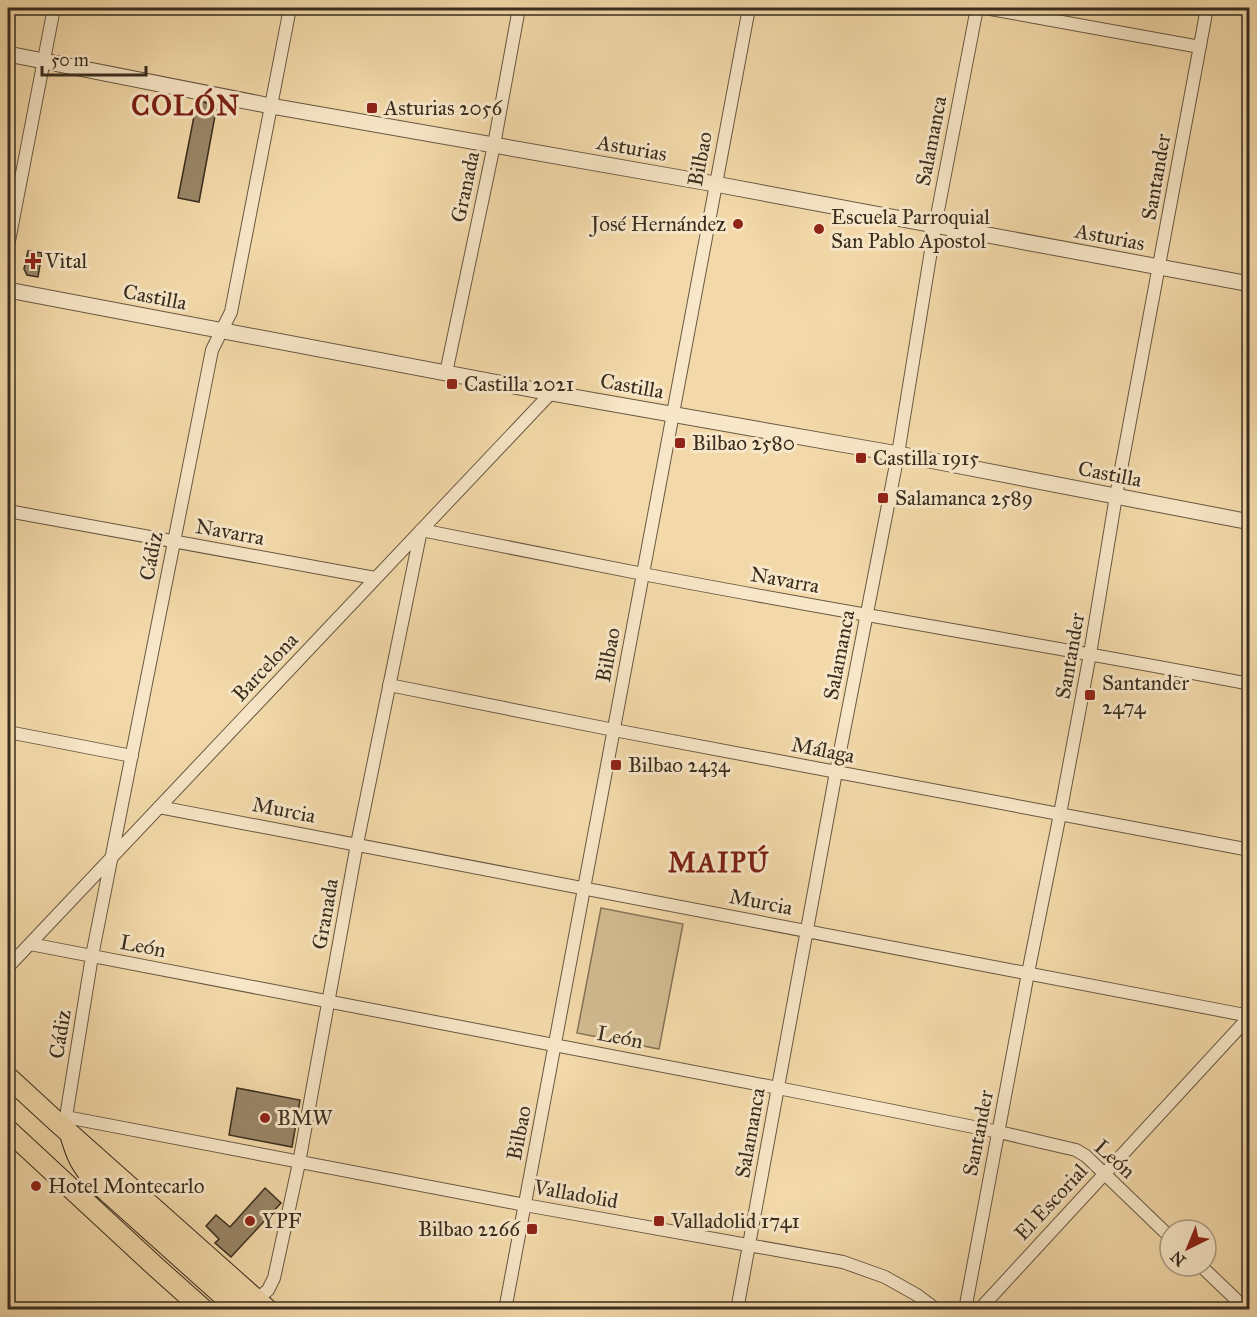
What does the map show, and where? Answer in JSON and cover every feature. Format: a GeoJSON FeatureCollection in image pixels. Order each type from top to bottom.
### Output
{"type":"FeatureCollection","features":[{"type":"Feature","properties":{"kind":"main road"},"geometry":{"type":"LineString","coordinates":[[8,1077],[65,1125],[263,1304]]}},
{"type":"Feature","properties":{"kind":"main road"},"geometry":{"type":"LineString","coordinates":[[65,1125],[82,1166],[92,1178],[239,1310]]}},
{"type":"Feature","properties":{"kind":"main road"},"geometry":{"type":"LineString","coordinates":[[8,1130],[204,1310]]}},
{"type":"Feature","properties":{"kind":"street"},"geometry":{"type":"LineString","coordinates":[[8,246],[54,8]]}},
{"type":"Feature","properties":{"kind":"street","name":"Cádiz"},"geometry":{"type":"LineString","coordinates":[[65,1125],[92,956],[212,350],[231,312],[290,8]]}},
{"type":"Feature","properties":{"kind":"street","name":"Granada"},"geometry":{"type":"LineString","coordinates":[[446,373],[494,145],[519,8]]}},
{"type":"Feature","properties":{"kind":"street","name":"Bilbao"},"geometry":{"type":"LineString","coordinates":[[505,1310],[749,8]]}},
{"type":"Feature","properties":{"kind":"street","name":"Salamanca"},"geometry":{"type":"LineString","coordinates":[[737,1310],[836,772],[898,454],[935,225],[977,8]]}},
{"type":"Feature","properties":{"kind":"street"},"geometry":{"type":"LineString","coordinates":[[985,8],[1200,47]]}},
{"type":"Feature","properties":{"kind":"street","name":"Santander"},"geometry":{"type":"LineString","coordinates":[[965,1310],[1090,654],[1116,496],[1207,8]]}},
{"type":"Feature","properties":{"kind":"street","name":"Asturias"},"geometry":{"type":"LineString","coordinates":[[8,54],[271,106],[715,184],[1250,284]]}},
{"type":"Feature","properties":{"kind":"street","name":"Castilla"},"geometry":{"type":"LineString","coordinates":[[8,290],[551,393],[898,454],[1250,522]]}},
{"type":"Feature","properties":{"kind":"street","name":"Barcelona"},"geometry":{"type":"LineString","coordinates":[[8,967],[551,393]]}},
{"type":"Feature","properties":{"kind":"street","name":"Navarra"},"geometry":{"type":"LineString","coordinates":[[8,511],[375,579]]}},
{"type":"Feature","properties":{"kind":"street","name":"Granada"},"geometry":{"type":"LineString","coordinates":[[263,1304],[274,1278],[299,1163],[357,844],[421,530]]}},
{"type":"Feature","properties":{"kind":"street","name":"Navarra"},"geometry":{"type":"LineString","coordinates":[[421,530],[643,574],[1250,684]]}},
{"type":"Feature","properties":{"kind":"street","name":"Málaga"},"geometry":{"type":"LineString","coordinates":[[389,685],[614,730],[1250,850]]}},
{"type":"Feature","properties":{"kind":"street"},"geometry":{"type":"LineString","coordinates":[[8,732],[132,756]]}},
{"type":"Feature","properties":{"kind":"street","name":"Murcia"},"geometry":{"type":"LineString","coordinates":[[159,807],[1250,1016]]}},
{"type":"Feature","properties":{"kind":"street","name":"León"},"geometry":{"type":"LineString","coordinates":[[30,944],[778,1088],[1077,1150],[1158,1226]]}},
{"type":"Feature","properties":{"kind":"street","name":"El Escorial"},"geometry":{"type":"LineString","coordinates":[[979,1310],[1250,1016]]}},
{"type":"Feature","properties":{"kind":"street","name":"Valladolid"},"geometry":{"type":"LineString","coordinates":[[65,1125],[299,1163],[843,1262],[885,1277],[918,1295],[937,1310]]}},
{"type":"Feature","properties":{"kind":"street"},"geometry":{"type":"LineString","coordinates":[[1214,1278],[1246,1307]]}},
{"type":"Feature","properties":{"kind":"shaded area"},"geometry":{"type":"Polygon","coordinates":[[[601,908],[683,924],[659,1049],[577,1033],[601,908]]]}},
{"type":"Feature","properties":{"kind":"building"},"geometry":{"type":"Polygon","coordinates":[[[197,101],[217,105],[199,202],[178,198],[197,101]]]}},
{"type":"Feature","properties":{"kind":"building","name":"Vital"},"geometry":{"type":"Polygon","coordinates":[[[28,251],[42,253],[38,277],[27,275],[24,269],[28,251]]]}},
{"type":"Feature","properties":{"kind":"building","name":"BMW"},"geometry":{"type":"Polygon","coordinates":[[[237,1088],[300,1100],[292,1147],[229,1135],[237,1088]]]}},
{"type":"Feature","properties":{"kind":"building","name":"YPF"},"geometry":{"type":"Polygon","coordinates":[[[265,1188],[281,1203],[231,1257],[215,1243],[219,1239],[206,1226],[216,1215],[230,1227],[265,1188]]]}},
{"type":"Feature","properties":{"kind":"place","name":"Asturias 2056"},"geometry":{"type":"Point","coordinates":[372,108]}},
{"type":"Feature","properties":{"kind":"place","name":"José Hernández"},"geometry":{"type":"Point","coordinates":[738,224]}},
{"type":"Feature","properties":{"kind":"place","name":"Escuela Parroquial San Pablo Apostol"},"geometry":{"type":"Point","coordinates":[819,229]}},
{"type":"Feature","properties":{"kind":"place","name":"Vital"},"geometry":{"type":"Point","coordinates":[33,261]}},
{"type":"Feature","properties":{"kind":"place","name":"Castilla 2021"},"geometry":{"type":"Point","coordinates":[452,384]}},
{"type":"Feature","properties":{"kind":"place","name":"Bilbao 2580"},"geometry":{"type":"Point","coordinates":[680,443]}},
{"type":"Feature","properties":{"kind":"place","name":"Castilla 1915"},"geometry":{"type":"Point","coordinates":[861,458]}},
{"type":"Feature","properties":{"kind":"place","name":"Salamanca 2589"},"geometry":{"type":"Point","coordinates":[883,498]}},
{"type":"Feature","properties":{"kind":"place","name":"Santander 2474"},"geometry":{"type":"Point","coordinates":[1090,695]}},
{"type":"Feature","properties":{"kind":"place","name":"Bilbao 2434"},"geometry":{"type":"Point","coordinates":[616,765]}},
{"type":"Feature","properties":{"kind":"place","name":"BMW"},"geometry":{"type":"Point","coordinates":[265,1118]}},
{"type":"Feature","properties":{"kind":"place","name":"Hotel Montecarlo"},"geometry":{"type":"Point","coordinates":[36,1186]}},
{"type":"Feature","properties":{"kind":"place","name":"YPF"},"geometry":{"type":"Point","coordinates":[250,1221]}},
{"type":"Feature","properties":{"kind":"place","name":"Valladolid 1741"},"geometry":{"type":"Point","coordinates":[659,1221]}},
{"type":"Feature","properties":{"kind":"place","name":"Bilbao 2266"},"geometry":{"type":"Point","coordinates":[532,1229]}},
{"type":"Feature","properties":{"kind":"district","name":"COLÓN"},"geometry":{"type":"Point","coordinates":[186,105]}},
{"type":"Feature","properties":{"kind":"district","name":"MAIPÚ"},"geometry":{"type":"Point","coordinates":[719,862]}}]}
